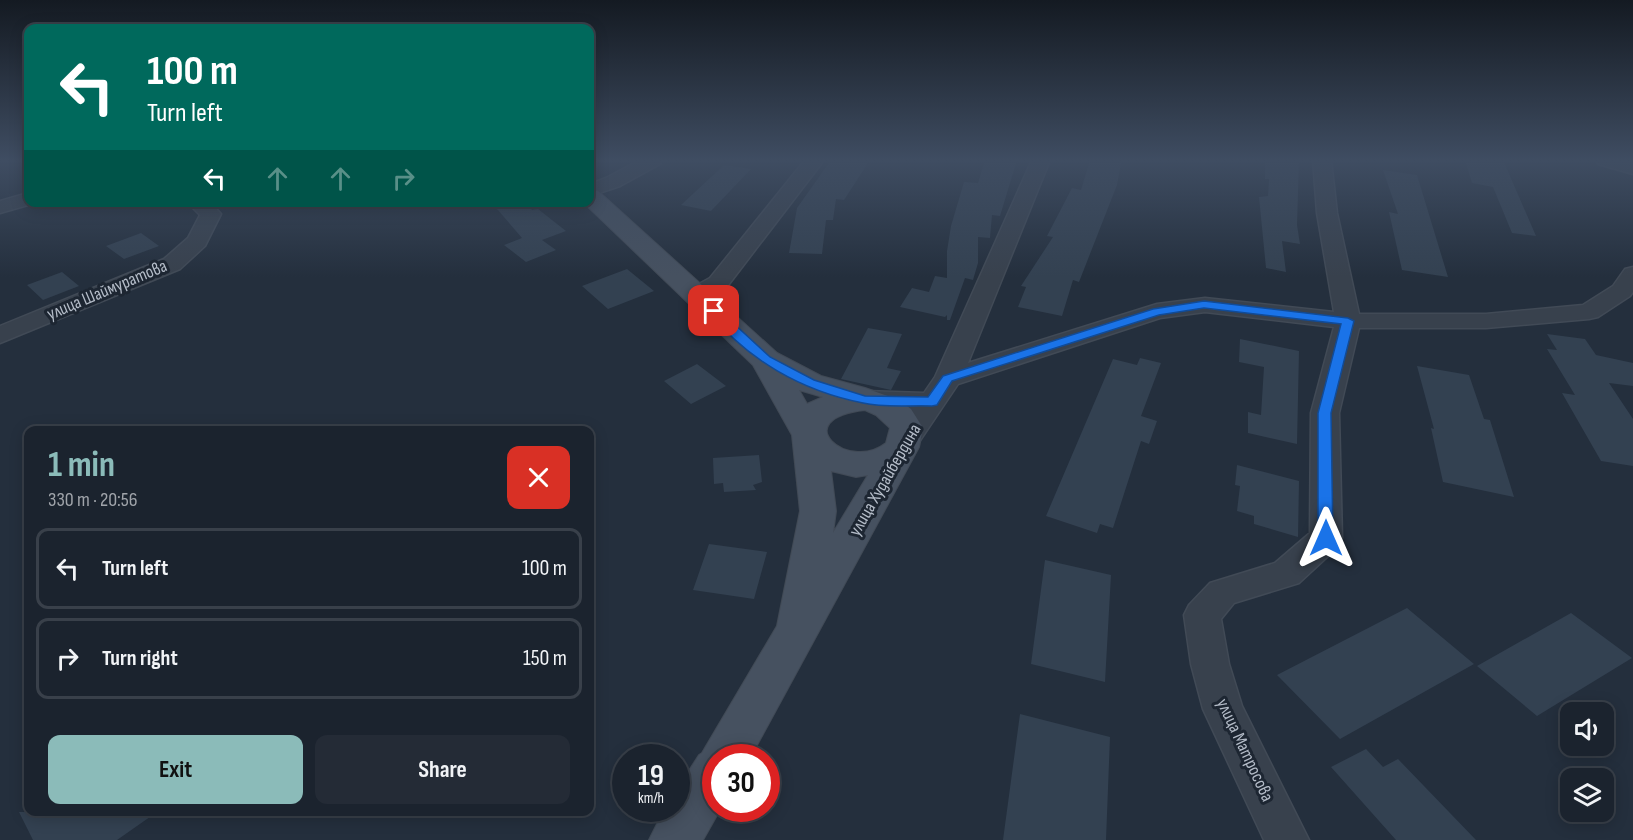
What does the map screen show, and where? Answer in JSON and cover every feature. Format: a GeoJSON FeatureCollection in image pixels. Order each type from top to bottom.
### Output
{"type":"FeatureCollection","features":[{"type":"Feature","properties":{"kind":"street"},"geometry":{"type":"LineString","coordinates":[[696,295],[718,283],[784,199]]}},
{"type":"Feature","properties":{"kind":"street","name":"улица Худайбердина"},"geometry":{"type":"LineString","coordinates":[[732,744],[905,441],[948,378],[1024,199]]}},
{"type":"Feature","properties":{"kind":"street","name":"улица Матросова"},"geometry":{"type":"LineString","coordinates":[[1287,840],[1223,709],[1210,664],[1202,615],[1222,593],[1287,573],[1326,538],[1325,413],[1348,321],[1326,199]]}},
{"type":"Feature","properties":{"kind":"street"},"geometry":{"type":"LineString","coordinates":[[0,207],[24,200]]}},
{"type":"Feature","properties":{"kind":"street"},"geometry":{"type":"LineString","coordinates":[[594,200],[766,360],[810,383],[880,403],[893,410],[902,419],[907,430],[905,441],[898,451],[872,464],[854,464],[824,455],[814,445],[766,360]]}},
{"type":"Feature","properties":{"kind":"street","name":"улица Шаймуратова"},"geometry":{"type":"LineString","coordinates":[[0,335],[172,264],[197,241],[211,214],[202,207]]}},
{"type":"Feature","properties":{"kind":"street"},"geometry":{"type":"LineString","coordinates":[[948,378],[1157,311],[1204,305],[1348,321],[1486,321],[1589,312],[1622,291],[1633,274]]}},
{"type":"Feature","properties":{"kind":"street"},"geometry":{"type":"LineString","coordinates":[[797,632],[818,511],[809,425],[824,407],[850,399],[932,402]]}},
{"type":"Feature","properties":{"kind":"street"},"geometry":{"type":"LineString","coordinates":[[675,840],[702,795]]}},
{"type":"Feature","properties":{"kind":"building"},"geometry":{"type":"Polygon","coordinates":[[[687,199],[722,199],[711,211],[681,205],[687,199]]]}},
{"type":"Feature","properties":{"kind":"building"},"geometry":{"type":"Polygon","coordinates":[[[803,199],[836,199],[833,220],[826,220],[822,254],[789,253],[797,208],[803,199]]]}},
{"type":"Feature","properties":{"kind":"building"},"geometry":{"type":"Polygon","coordinates":[[[959,199],[1005,199],[1000,216],[992,215],[990,238],[978,237],[978,263],[973,280],[965,278],[950,320],[947,320],[947,315],[945,317],[900,307],[912,288],[929,292],[935,276],[947,278],[947,251],[959,199]]]}},
{"type":"Feature","properties":{"kind":"building"},"geometry":{"type":"Polygon","coordinates":[[[1066,199],[1111,199],[1079,282],[1073,280],[1062,316],[1018,307],[1026,287],[1021,286],[1053,237],[1047,236],[1066,199]]]}},
{"type":"Feature","properties":{"kind":"building"},"geometry":{"type":"Polygon","coordinates":[[[1259,199],[1298,199],[1297,225],[1300,244],[1282,241],[1286,272],[1266,268],[1259,199]]]}},
{"type":"Feature","properties":{"kind":"building"},"geometry":{"type":"Polygon","coordinates":[[[1393,199],[1424,199],[1448,277],[1402,270],[1389,212],[1398,214],[1393,199]]]}},
{"type":"Feature","properties":{"kind":"building"},"geometry":{"type":"Polygon","coordinates":[[[1498,199],[1520,199],[1536,236],[1512,233],[1498,199]]]}},
{"type":"Feature","properties":{"kind":"building"},"geometry":{"type":"Polygon","coordinates":[[[495,207],[538,209],[566,231],[542,240],[556,250],[526,262],[504,245],[522,238],[495,207]]]}},
{"type":"Feature","properties":{"kind":"building"},"geometry":{"type":"Polygon","coordinates":[[[141,233],[159,246],[124,259],[106,246],[141,233]]]}},
{"type":"Feature","properties":{"kind":"building"},"geometry":{"type":"Polygon","coordinates":[[[627,269],[654,291],[608,309],[582,286],[627,269]]]}},
{"type":"Feature","properties":{"kind":"building"},"geometry":{"type":"Polygon","coordinates":[[[62,272],[79,286],[43,300],[27,285],[62,272]]]}},
{"type":"Feature","properties":{"kind":"building"},"geometry":{"type":"Polygon","coordinates":[[[868,328],[902,334],[887,368],[901,371],[891,390],[841,379],[868,328]]]}},
{"type":"Feature","properties":{"kind":"building"},"geometry":{"type":"Polygon","coordinates":[[[1547,334],[1585,339],[1596,355],[1633,363],[1633,386],[1609,383],[1633,419],[1633,466],[1601,461],[1562,393],[1575,395],[1547,349],[1557,350],[1547,334]]]}},
{"type":"Feature","properties":{"kind":"building"},"geometry":{"type":"Polygon","coordinates":[[[1240,339],[1299,351],[1297,444],[1248,433],[1248,412],[1261,415],[1264,367],[1239,362],[1240,339]]]}},
{"type":"Feature","properties":{"kind":"building"},"geometry":{"type":"Polygon","coordinates":[[[1140,358],[1161,363],[1141,416],[1157,421],[1149,444],[1141,441],[1113,528],[1100,524],[1097,533],[1046,516],[1113,359],[1137,365],[1140,358]]]}},
{"type":"Feature","properties":{"kind":"building"},"geometry":{"type":"Polygon","coordinates":[[[697,364],[726,386],[691,404],[664,381],[697,364]]]}},
{"type":"Feature","properties":{"kind":"building"},"geometry":{"type":"Polygon","coordinates":[[[1417,366],[1469,375],[1484,419],[1490,420],[1514,497],[1443,482],[1431,428],[1434,429],[1417,366]]]}},
{"type":"Feature","properties":{"kind":"building"},"geometry":{"type":"Polygon","coordinates":[[[759,455],[762,482],[753,485],[756,490],[724,492],[723,483],[714,484],[713,458],[759,455]]]}},
{"type":"Feature","properties":{"kind":"building"},"geometry":{"type":"Polygon","coordinates":[[[1237,465],[1299,481],[1298,537],[1254,524],[1254,516],[1237,511],[1240,486],[1235,485],[1237,465]]]}},
{"type":"Feature","properties":{"kind":"building"},"geometry":{"type":"Polygon","coordinates":[[[709,544],[767,552],[754,599],[693,590],[709,544]]]}},
{"type":"Feature","properties":{"kind":"building"},"geometry":{"type":"Polygon","coordinates":[[[1045,560],[1111,575],[1105,682],[1031,664],[1045,560]]]}},
{"type":"Feature","properties":{"kind":"building"},"geometry":{"type":"Polygon","coordinates":[[[1407,608],[1474,664],[1340,739],[1277,675],[1407,608]]]}},
{"type":"Feature","properties":{"kind":"building"},"geometry":{"type":"Polygon","coordinates":[[[1571,613],[1632,658],[1537,716],[1477,666],[1571,613]]]}},
{"type":"Feature","properties":{"kind":"building"},"geometry":{"type":"Polygon","coordinates":[[[1020,714],[1110,737],[1106,840],[1003,840],[1020,714]]]}},
{"type":"Feature","properties":{"kind":"building"},"geometry":{"type":"Polygon","coordinates":[[[1366,749],[1383,767],[1398,759],[1476,840],[1396,840],[1331,767],[1366,749]]]}},
{"type":"Feature","properties":{"kind":"building"},"geometry":{"type":"Polygon","coordinates":[[[19,812],[24,812],[24,816],[151,816],[117,840],[33,840],[19,812]]]}},
{"type":"Feature","properties":{"kind":"route"},"geometry":{"type":"LineString","coordinates":[[714,311],[766,360],[810,383],[865,400],[932,402],[948,378],[1157,311],[1204,305],[1348,321],[1325,413],[1326,538]]}}]}
